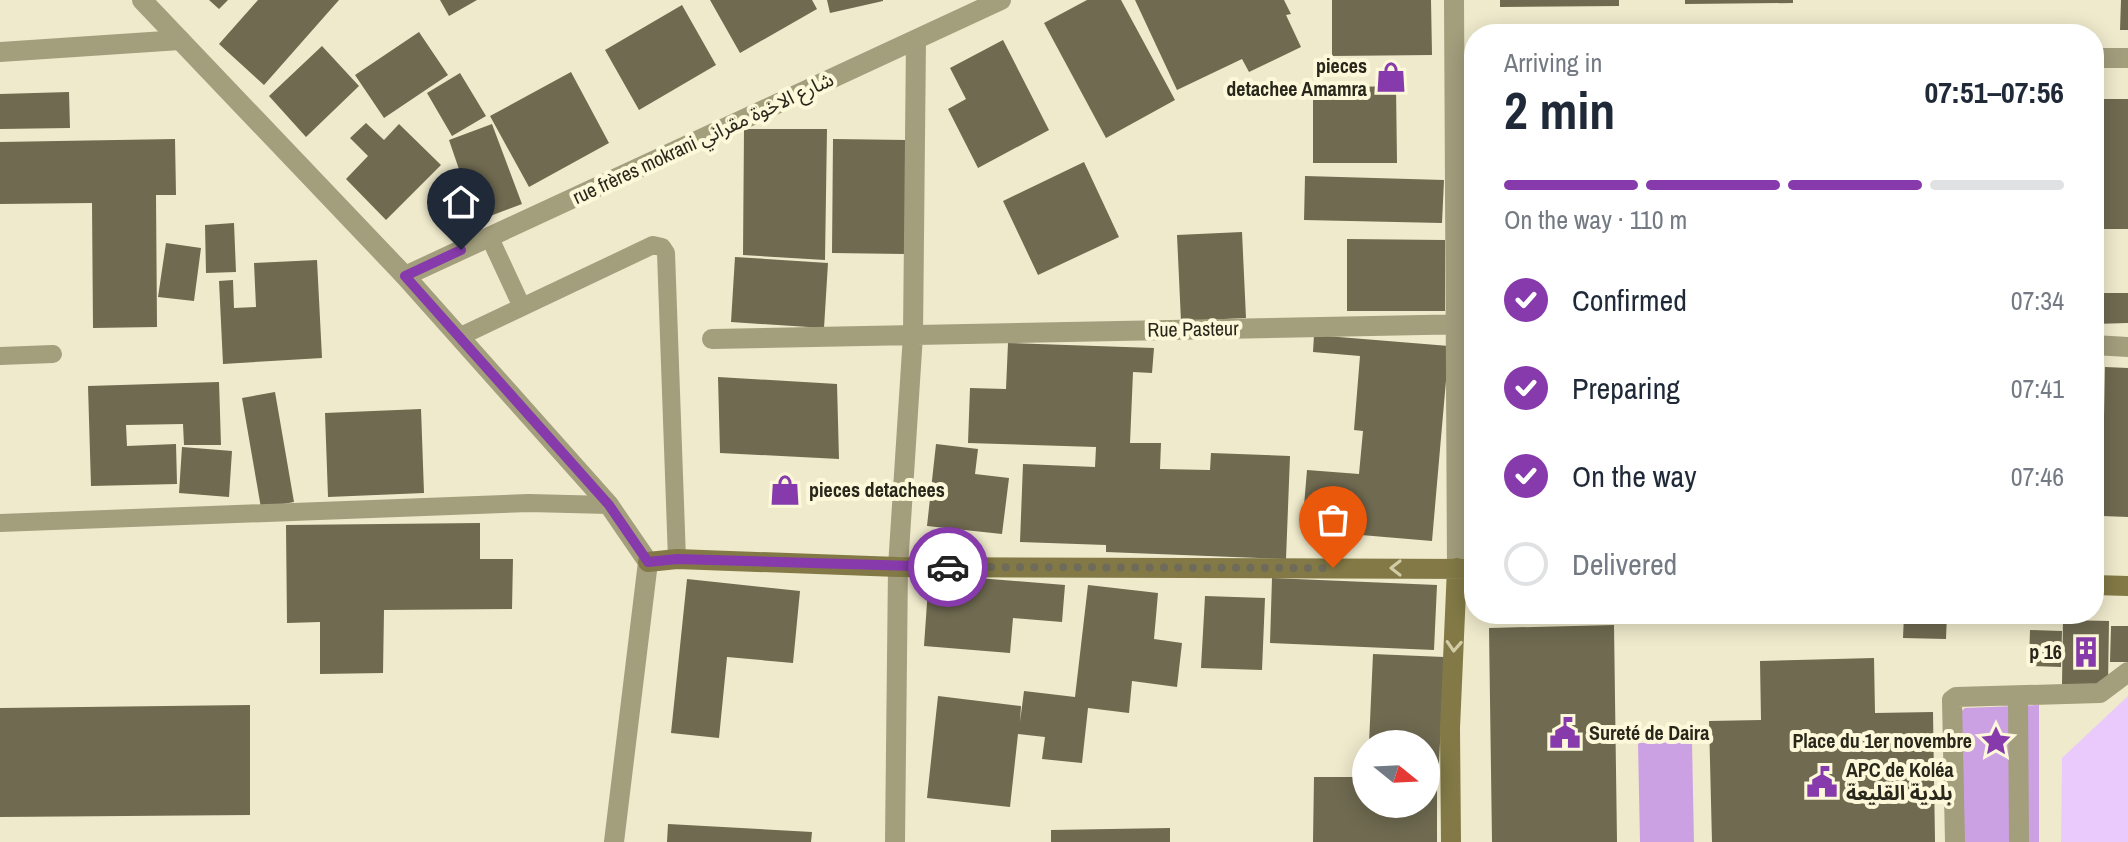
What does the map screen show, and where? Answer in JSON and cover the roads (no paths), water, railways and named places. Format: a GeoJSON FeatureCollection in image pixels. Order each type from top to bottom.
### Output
{"type":"FeatureCollection","features":[{"type":"Feature","properties":{"kind":"main road"},"geometry":{"type":"LineString","coordinates":[[648,562],[677,559],[898,567],[1464,568]]}},
{"type":"Feature","properties":{"kind":"main road"},"geometry":{"type":"LineString","coordinates":[[2104,585],[2128,586]]}},
{"type":"Feature","properties":{"kind":"main road"},"geometry":{"type":"LineString","coordinates":[[1451,842],[1450,728],[1464,588]]}},
{"type":"Feature","properties":{"kind":"street"},"geometry":{"type":"LineString","coordinates":[[142,0],[405,276],[609,505],[648,562],[614,842]]}},
{"type":"Feature","properties":{"kind":"street","name":"rue frères mokrani شارع الاخوة مقراني"},"geometry":{"type":"LineString","coordinates":[[405,276],[1001,0]]}},
{"type":"Feature","properties":{"kind":"street"},"geometry":{"type":"LineString","coordinates":[[1454,0],[1464,60],[1464,323]]}},
{"type":"Feature","properties":{"kind":"street"},"geometry":{"type":"LineString","coordinates":[[0,52],[180,40]]}},
{"type":"Feature","properties":{"kind":"street"},"geometry":{"type":"LineString","coordinates":[[895,842],[898,567],[913,335],[916,40]]}},
{"type":"Feature","properties":{"kind":"street"},"geometry":{"type":"LineString","coordinates":[[2104,58],[2128,58]]}},
{"type":"Feature","properties":{"kind":"street","name":"Rue Pasteur"},"geometry":{"type":"LineString","coordinates":[[712,339],[1464,323]]}},
{"type":"Feature","properties":{"kind":"street"},"geometry":{"type":"LineString","coordinates":[[2104,346],[2128,347]]}},
{"type":"Feature","properties":{"kind":"street"},"geometry":{"type":"LineString","coordinates":[[1955,842],[1952,700],[1956,697],[2100,693],[2128,672]]}},
{"type":"Feature","properties":{"kind":"street"},"geometry":{"type":"LineString","coordinates":[[2018,697],[2019,842]]}},
{"type":"Feature","properties":{"kind":"lane"},"geometry":{"type":"LineString","coordinates":[[489,236],[522,307]]}},
{"type":"Feature","properties":{"kind":"lane"},"geometry":{"type":"LineString","coordinates":[[459,337],[653,245],[662,247],[666,253],[677,559]]}},
{"type":"Feature","properties":{"kind":"lane"},"geometry":{"type":"LineString","coordinates":[[0,356],[53,354]]}},
{"type":"Feature","properties":{"kind":"lane"},"geometry":{"type":"LineString","coordinates":[[0,523],[529,503],[609,505]]}},
{"type":"Feature","properties":{"kind":"place","name":"pieces detachee Amamra"},"geometry":{"type":"Point","coordinates":[1391,77]}},
{"type":"Feature","properties":{"kind":"place","name":"pieces detachees"},"geometry":{"type":"Point","coordinates":[785,490]}},
{"type":"Feature","properties":{"kind":"place","name":"p 16"},"geometry":{"type":"Point","coordinates":[2086,652]}},
{"type":"Feature","properties":{"kind":"place","name":"Sureté de Daira"},"geometry":{"type":"Point","coordinates":[1565,733]}},
{"type":"Feature","properties":{"kind":"place","name":"Place du 1er novembre"},"geometry":{"type":"Point","coordinates":[1996,741]}},
{"type":"Feature","properties":{"kind":"place","name":"APC de Koléa بلدية القليعة"},"geometry":{"type":"Point","coordinates":[1822,782]}}]}
